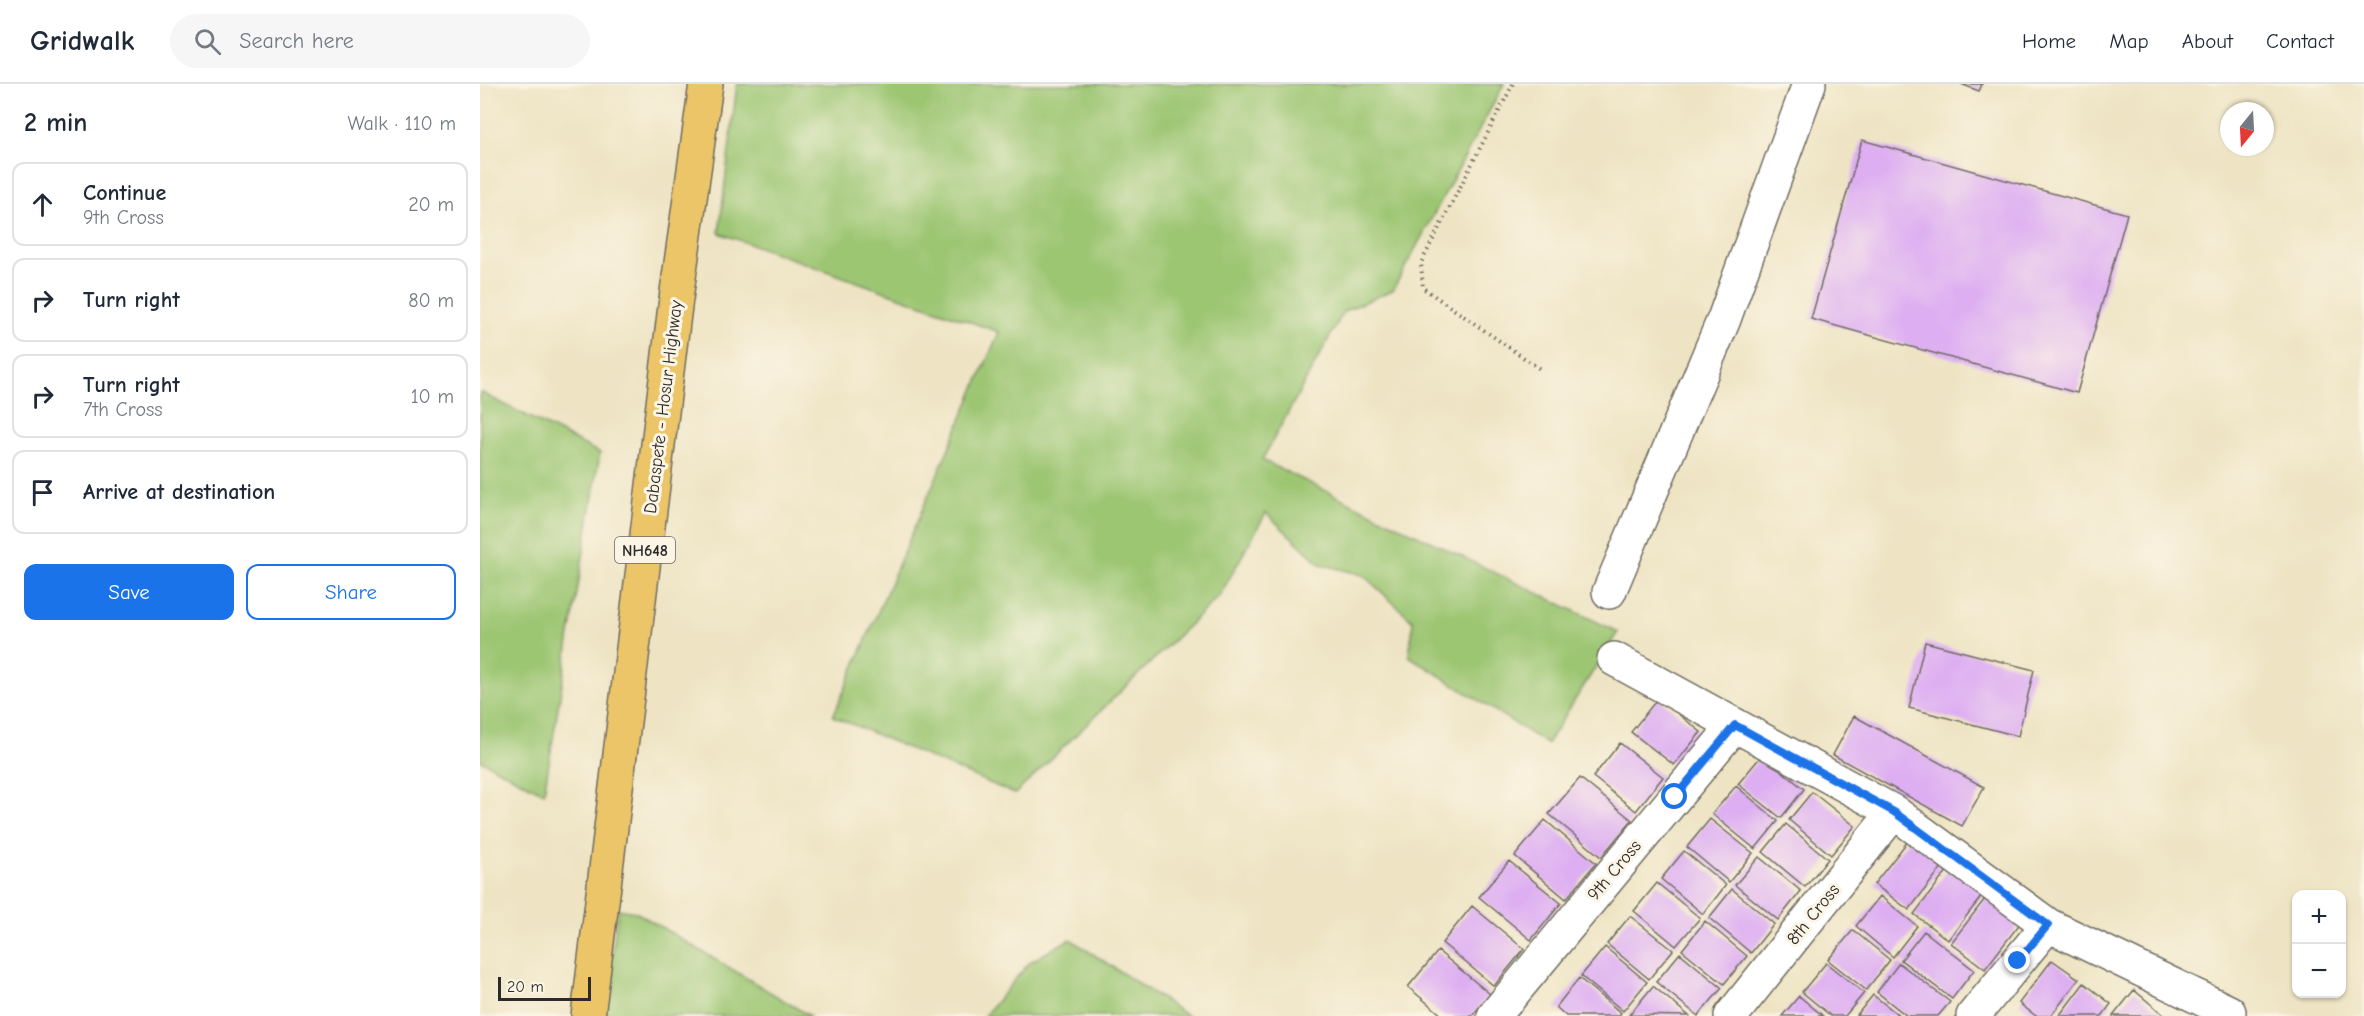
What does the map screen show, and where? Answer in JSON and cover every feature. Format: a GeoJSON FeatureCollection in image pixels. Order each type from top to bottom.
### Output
{"type":"FeatureCollection","features":[{"type":"Feature","properties":{"kind":"highway","name":"Dabaspete - Hosur Highway"},"geometry":{"type":"LineString","coordinates":[[588,1016],[675,306],[706,84]]}},
{"type":"Feature","properties":{"kind":"street"},"geometry":{"type":"LineString","coordinates":[[1608,592],[1724,319],[1809,84]]}},
{"type":"Feature","properties":{"kind":"street"},"geometry":{"type":"LineString","coordinates":[[1614,659],[1894,812],[2048,925],[2227,1014]]}},
{"type":"Feature","properties":{"kind":"street","name":"9th Cross"},"geometry":{"type":"LineString","coordinates":[[1494,1016],[1735,725]]}},
{"type":"Feature","properties":{"kind":"street","name":"8th Cross"},"geometry":{"type":"LineString","coordinates":[[1731,1016],[1894,812]]}},
{"type":"Feature","properties":{"kind":"street"},"geometry":{"type":"LineString","coordinates":[[1973,1016],[2048,925]]}},
{"type":"Feature","properties":{"kind":"path"},"geometry":{"type":"LineString","coordinates":[[1513,84],[1421,263],[1423,288],[1540,369]]}},
{"type":"Feature","properties":{"kind":"green space"},"geometry":{"type":"Polygon","coordinates":[[[737,84],[1504,84],[1393,290],[1344,311],[1262,460],[1618,632],[1547,744],[1409,656],[1413,621],[1363,575],[1320,564],[1266,513],[1220,595],[1015,794],[833,716],[999,332],[719,233],[737,84]]]}},
{"type":"Feature","properties":{"kind":"green space"},"geometry":{"type":"Polygon","coordinates":[[[480,392],[600,453],[544,793],[480,760],[480,392]]]}},
{"type":"Feature","properties":{"kind":"green space"},"geometry":{"type":"Polygon","coordinates":[[[618,909],[636,912],[810,1016],[604,1016],[618,909]]]}},
{"type":"Feature","properties":{"kind":"green space"},"geometry":{"type":"Polygon","coordinates":[[[1070,939],[1188,1016],[984,1016],[1030,962],[1070,939]]]}},
{"type":"Feature","properties":{"kind":"building"},"geometry":{"type":"Polygon","coordinates":[[[1961,84],[1982,84],[1979,91],[1961,84]]]}},
{"type":"Feature","properties":{"kind":"building"},"geometry":{"type":"Polygon","coordinates":[[[1862,140],[2127,214],[2077,393],[1811,319],[1862,140]]]}},
{"type":"Feature","properties":{"kind":"building"},"geometry":{"type":"Polygon","coordinates":[[[1925,642],[2034,670],[2018,736],[1909,708],[1925,642]]]}},
{"type":"Feature","properties":{"kind":"building"},"geometry":{"type":"Polygon","coordinates":[[[1658,698],[1701,732],[1674,765],[1631,732],[1658,698]]]}},
{"type":"Feature","properties":{"kind":"building"},"geometry":{"type":"Polygon","coordinates":[[[1854,716],[1984,787],[1962,826],[1833,755],[1854,716]]]}},
{"type":"Feature","properties":{"kind":"building"},"geometry":{"type":"Polygon","coordinates":[[[1620,743],[1663,777],[1636,811],[1593,777],[1620,743]]]}},
{"type":"Feature","properties":{"kind":"building"},"geometry":{"type":"Polygon","coordinates":[[[1762,755],[1804,789],[1781,818],[1738,784],[1762,755]]]}},
{"type":"Feature","properties":{"kind":"building"},"geometry":{"type":"Polygon","coordinates":[[[1580,778],[1632,820],[1601,857],[1549,814],[1580,778]]]}},
{"type":"Feature","properties":{"kind":"building"},"geometry":{"type":"Polygon","coordinates":[[[1736,786],[1778,821],[1755,849],[1712,814],[1736,786]]]}},
{"type":"Feature","properties":{"kind":"building"},"geometry":{"type":"Polygon","coordinates":[[[1812,792],[1855,826],[1831,855],[1789,820],[1812,792]]]}},
{"type":"Feature","properties":{"kind":"building"},"geometry":{"type":"Polygon","coordinates":[[[1710,819],[1753,853],[1729,882],[1687,847],[1710,819]]]}},
{"type":"Feature","properties":{"kind":"building"},"geometry":{"type":"Polygon","coordinates":[[[1545,820],[1596,863],[1566,899],[1515,856],[1545,820]]]}},
{"type":"Feature","properties":{"kind":"building"},"geometry":{"type":"Polygon","coordinates":[[[1786,824],[1828,859],[1805,887],[1763,852],[1786,824]]]}},
{"type":"Feature","properties":{"kind":"building"},"geometry":{"type":"Polygon","coordinates":[[[1915,832],[1949,858],[1909,910],[1874,884],[1915,832]]]}},
{"type":"Feature","properties":{"kind":"building"},"geometry":{"type":"Polygon","coordinates":[[[1684,851],[1726,885],[1703,914],[1661,879],[1684,851]]]}},
{"type":"Feature","properties":{"kind":"building"},"geometry":{"type":"Polygon","coordinates":[[[1759,857],[1801,891],[1778,920],[1735,885],[1759,857]]]}},
{"type":"Feature","properties":{"kind":"building"},"geometry":{"type":"Polygon","coordinates":[[[1509,861],[1561,903],[1531,940],[1479,897],[1509,861]]]}},
{"type":"Feature","properties":{"kind":"building"},"geometry":{"type":"Polygon","coordinates":[[[1954,862],[1988,888],[1948,940],[1914,914],[1954,862]]]}},
{"type":"Feature","properties":{"kind":"building"},"geometry":{"type":"Polygon","coordinates":[[[1657,883],[1700,918],[1676,946],[1634,911],[1657,883]]]}},
{"type":"Feature","properties":{"kind":"building"},"geometry":{"type":"Polygon","coordinates":[[[1732,889],[1774,924],[1751,953],[1709,918],[1732,889]]]}},
{"type":"Feature","properties":{"kind":"building"},"geometry":{"type":"Polygon","coordinates":[[[1991,891],[2025,917],[1985,969],[1951,943],[1991,891]]]}},
{"type":"Feature","properties":{"kind":"building"},"geometry":{"type":"Polygon","coordinates":[[[1880,896],[1917,926],[1893,957],[1856,926],[1880,896]]]}},
{"type":"Feature","properties":{"kind":"building"},"geometry":{"type":"Polygon","coordinates":[[[1472,906],[1524,949],[1494,986],[1442,943],[1472,906]]]}},
{"type":"Feature","properties":{"kind":"building"},"geometry":{"type":"Polygon","coordinates":[[[1630,916],[1673,950],[1649,979],[1607,944],[1630,916]]]}},
{"type":"Feature","properties":{"kind":"building"},"geometry":{"type":"Polygon","coordinates":[[[1705,921],[1747,956],[1724,984],[1682,950],[1705,921]]]}},
{"type":"Feature","properties":{"kind":"building"},"geometry":{"type":"Polygon","coordinates":[[[1853,930],[1890,960],[1866,990],[1828,960],[1853,930]]]}},
{"type":"Feature","properties":{"kind":"building"},"geometry":{"type":"Polygon","coordinates":[[[1924,931],[1974,970],[1952,999],[1901,960],[1924,931]]]}},
{"type":"Feature","properties":{"kind":"building"},"geometry":{"type":"Polygon","coordinates":[[[1605,947],[1647,982],[1623,1011],[1581,976],[1605,947]]]}},
{"type":"Feature","properties":{"kind":"building"},"geometry":{"type":"Polygon","coordinates":[[[1438,951],[1490,994],[1472,1016],[1443,1016],[1408,987],[1438,951]]]}},
{"type":"Feature","properties":{"kind":"building"},"geometry":{"type":"Polygon","coordinates":[[[1680,953],[1722,988],[1698,1016],[1656,982],[1680,953]]]}},
{"type":"Feature","properties":{"kind":"building"},"geometry":{"type":"Polygon","coordinates":[[[2052,960],[2079,979],[2051,1016],[2036,1016],[2019,1003],[2052,960]]]}},
{"type":"Feature","properties":{"kind":"building"},"geometry":{"type":"Polygon","coordinates":[[[1826,963],[1864,993],[1845,1016],[1831,1016],[1802,992],[1826,963]]]}},
{"type":"Feature","properties":{"kind":"building"},"geometry":{"type":"Polygon","coordinates":[[[1899,963],[1950,1002],[1938,1016],[1907,1016],[1877,992],[1899,963]]]}},
{"type":"Feature","properties":{"kind":"building"},"geometry":{"type":"Polygon","coordinates":[[[1579,978],[1621,1013],[1619,1016],[1566,1016],[1556,1007],[1579,978]]]}},
{"type":"Feature","properties":{"kind":"building"},"geometry":{"type":"Polygon","coordinates":[[[2084,983],[2111,1004],[2102,1016],[2059,1016],[2084,983]]]}},
{"type":"Feature","properties":{"kind":"building"},"geometry":{"type":"Polygon","coordinates":[[[1653,986],[1689,1016],[1629,1015],[1653,986]]]}},
{"type":"Feature","properties":{"kind":"building"},"geometry":{"type":"Polygon","coordinates":[[[2134,990],[2165,1016],[2113,1016],[2134,990]]]}},
{"type":"Feature","properties":{"kind":"building"},"geometry":{"type":"Polygon","coordinates":[[[1873,995],[1900,1016],[1856,1016],[1873,995]]]}},
{"type":"Feature","properties":{"kind":"building"},"geometry":{"type":"Polygon","coordinates":[[[1799,996],[1823,1016],[1782,1016],[1799,996]]]}},
{"type":"Feature","properties":{"kind":"route"},"geometry":{"type":"LineString","coordinates":[[1675,797],[1735,725],[1894,812],[2048,925],[2018,961]]}}]}
